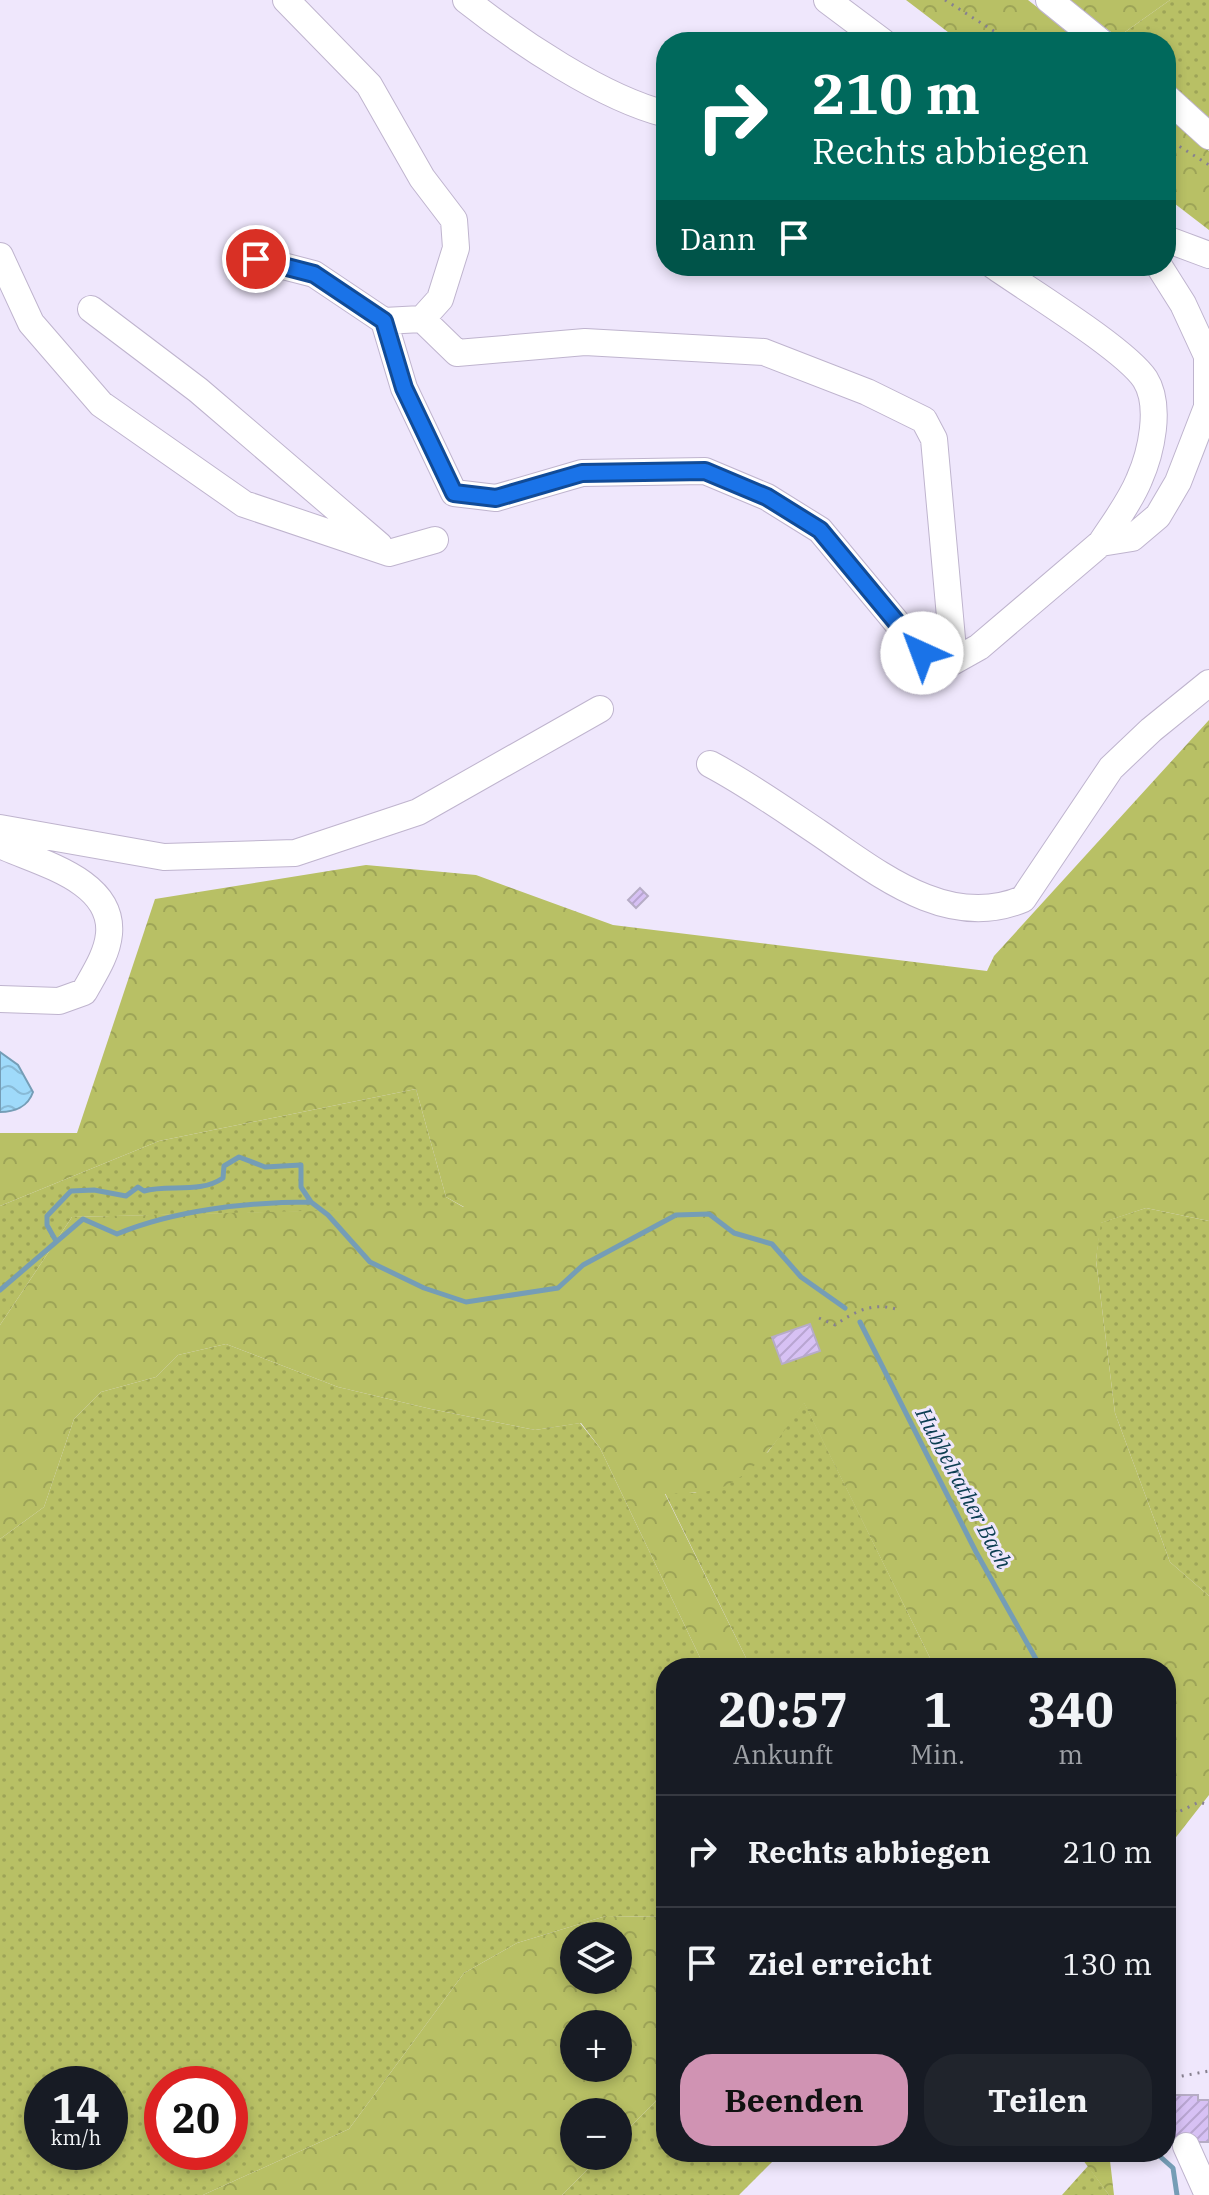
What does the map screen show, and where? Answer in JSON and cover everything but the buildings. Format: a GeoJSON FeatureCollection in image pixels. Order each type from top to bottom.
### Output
{"type":"FeatureCollection","features":[{"type":"Feature","properties":{"kind":"street"},"geometry":{"type":"LineString","coordinates":[[256,259],[314,274],[384,321],[422,319],[440,299],[456,248],[454,220],[422,178],[369,85],[286,0]]}},
{"type":"Feature","properties":{"kind":"street"},"geometry":{"type":"LineString","coordinates":[[466,0],[507,33],[638,107],[656,112]]}},
{"type":"Feature","properties":{"kind":"street"},"geometry":{"type":"LineString","coordinates":[[827,0],[870,32]]}},
{"type":"Feature","properties":{"kind":"street"},"geometry":{"type":"LineString","coordinates":[[1049,0],[1089,32]]}},
{"type":"Feature","properties":{"kind":"street"},"geometry":{"type":"LineString","coordinates":[[1176,106],[1209,136]]}},
{"type":"Feature","properties":{"kind":"street"},"geometry":{"type":"LineString","coordinates":[[1176,243],[1209,255]]}},
{"type":"Feature","properties":{"kind":"street"},"geometry":{"type":"LineString","coordinates":[[0,256],[31,323],[101,404],[244,504],[389,553],[435,540]]}},
{"type":"Feature","properties":{"kind":"street"},"geometry":{"type":"LineString","coordinates":[[384,321],[404,388],[454,493],[496,498],[582,473],[705,471],[767,497],[820,530],[922,653],[954,661],[979,647],[1101,543],[1138,483],[1147,459],[1153,419],[1152,400],[1145,380],[1123,357],[1008,276]]}},
{"type":"Feature","properties":{"kind":"street"},"geometry":{"type":"LineString","coordinates":[[1101,543],[1132,538],[1158,516],[1178,482],[1207,407],[1207,356],[1183,304],[1165,276]]}},
{"type":"Feature","properties":{"kind":"street"},"geometry":{"type":"LineString","coordinates":[[91,309],[198,390],[389,553]]}},
{"type":"Feature","properties":{"kind":"street"},"geometry":{"type":"LineString","coordinates":[[422,319],[457,353],[585,342],[764,352],[867,392],[924,420],[934,439],[954,661]]}},
{"type":"Feature","properties":{"kind":"street"},"geometry":{"type":"LineString","coordinates":[[710,764],[747,784],[870,868],[925,898],[984,910],[1004,907],[1023,899],[1111,768],[1151,730],[1209,683]]}},
{"type":"Feature","properties":{"kind":"street"},"geometry":{"type":"LineString","coordinates":[[0,828],[164,857],[295,853],[418,812],[600,709]]}},
{"type":"Feature","properties":{"kind":"street"},"geometry":{"type":"LineString","coordinates":[[0,845],[87,885],[105,904],[110,933],[104,955],[84,992],[59,1001],[0,999]]}},
{"type":"Feature","properties":{"kind":"street"},"geometry":{"type":"LineString","coordinates":[[1186,2146],[1208,2195]]}},
{"type":"Feature","properties":{"kind":"path"},"geometry":{"type":"LineString","coordinates":[[945,0],[995,32]]}},
{"type":"Feature","properties":{"kind":"path"},"geometry":{"type":"LineString","coordinates":[[1176,144],[1209,165]]}},
{"type":"Feature","properties":{"kind":"path"},"geometry":{"type":"LineString","coordinates":[[819,1318],[835,1325],[859,1309],[885,1306],[896,1309]]}},
{"type":"Feature","properties":{"kind":"path"},"geometry":{"type":"LineString","coordinates":[[1176,1813],[1199,1802],[1209,1805]]}},
{"type":"Feature","properties":{"kind":"path"},"geometry":{"type":"LineString","coordinates":[[1176,2077],[1209,2071]]}},
{"type":"Feature","properties":{"kind":"green space"},"geometry":{"type":"Polygon","coordinates":[[[906,0],[1028,0],[1069,32],[948,32],[906,0]]]}},
{"type":"Feature","properties":{"kind":"green space"},"geometry":{"type":"Polygon","coordinates":[[[1066,0],[1170,0],[1125,32],[1111,32],[1066,0]]]}},
{"type":"Feature","properties":{"kind":"green space"},"geometry":{"type":"Polygon","coordinates":[[[1170,0],[1209,0],[1209,125],[1176,93],[1176,32],[1125,32],[1170,0]]]}},
{"type":"Feature","properties":{"kind":"green space"},"geometry":{"type":"Polygon","coordinates":[[[1176,120],[1209,151],[1209,230],[1176,205],[1176,120]]]}},
{"type":"Feature","properties":{"kind":"green space"},"geometry":{"type":"Polygon","coordinates":[[[1209,720],[1209,1221],[1146,1208],[1101,1223],[1096,1260],[1115,1413],[1170,1562],[1209,1596],[1209,1795],[1176,1837],[1176,1658],[930,1658],[804,1403],[770,1448],[739,1478],[713,1490],[665,1494],[746,1658],[700,1658],[600,1448],[581,1423],[535,1430],[431,1409],[338,1387],[226,1344],[178,1355],[156,1377],[101,1392],[74,1419],[44,1507],[0,1539],[0,1325],[72,1217],[464,1207],[446,1197],[416,1089],[159,1141],[0,1206],[0,1133],[77,1133],[155,899],[366,865],[476,875],[613,925],[987,971],[994,956],[1209,720]]]}},
{"type":"Feature","properties":{"kind":"green space"},"geometry":{"type":"Polygon","coordinates":[[[416,1089],[446,1197],[465,1208],[72,1217],[0,1325],[0,1206],[159,1141],[416,1089]]]}},
{"type":"Feature","properties":{"kind":"green space"},"geometry":{"type":"Polygon","coordinates":[[[1146,1208],[1209,1221],[1209,1596],[1170,1562],[1115,1413],[1096,1260],[1100,1223],[1146,1208]]]}},
{"type":"Feature","properties":{"kind":"green space"},"geometry":{"type":"Polygon","coordinates":[[[226,1344],[338,1387],[431,1409],[535,1430],[580,1423],[600,1448],[700,1658],[656,1658],[656,1917],[606,1916],[586,1922],[560,1922],[560,1930],[517,1943],[464,1973],[349,2129],[203,2195],[0,2195],[0,1539],[44,1507],[74,1419],[101,1392],[156,1377],[178,1355],[226,1344]]]}},
{"type":"Feature","properties":{"kind":"green space"},"geometry":{"type":"Polygon","coordinates":[[[804,1402],[930,1658],[746,1658],[665,1493],[695,1493],[768,1452],[804,1402]]]}},
{"type":"Feature","properties":{"kind":"green space"},"geometry":{"type":"Polygon","coordinates":[[[606,1916],[656,1917],[656,2101],[632,2125],[632,2098],[560,2098],[560,2170],[587,2170],[562,2195],[203,2195],[349,2129],[464,1973],[517,1943],[560,1930],[560,1994],[632,1994],[632,1922],[586,1922],[606,1916]]]}},
{"type":"Feature","properties":{"kind":"green space"},"geometry":{"type":"Polygon","coordinates":[[[656,2101],[656,2162],[772,2162],[739,2195],[562,2195],[587,2170],[632,2170],[632,2125],[656,2101]]]}},
{"type":"Feature","properties":{"kind":"green space"},"geometry":{"type":"Polygon","coordinates":[[[1084,2162],[1110,2162],[1114,2195],[1109,2195],[1084,2162]]]}},
{"type":"Feature","properties":{"kind":"green space"},"geometry":{"type":"Polygon","coordinates":[[[1088,2166],[1109,2195],[1062,2195],[1088,2166]]]}},
{"type":"Feature","properties":{"kind":"water"},"geometry":{"type":"Polygon","coordinates":[[[0,1052],[18,1065],[33,1092],[20,1108],[0,1112],[0,1052]]]}},
{"type":"Feature","properties":{"kind":"waterway"},"geometry":{"type":"LineString","coordinates":[[56,1241],[47,1225],[47,1216],[71,1191],[94,1190],[126,1196],[138,1187],[144,1191],[204,1186],[223,1178],[224,1166],[239,1157],[265,1167],[301,1165],[301,1187],[311,1202]]}},
{"type":"Feature","properties":{"kind":"waterway","name":"Hubbelrather Bach"},"geometry":{"type":"LineString","coordinates":[[0,1290],[83,1219],[117,1234],[187,1213],[311,1202],[328,1215],[370,1262],[424,1288],[466,1302],[558,1288],[583,1265],[676,1215],[709,1214],[734,1233],[772,1244],[801,1277],[845,1308]]}},
{"type":"Feature","properties":{"kind":"waterway","name":"Hubbelrather Bach"},"geometry":{"type":"LineString","coordinates":[[860,1322],[976,1552],[1035,1658]]}},
{"type":"Feature","properties":{"kind":"waterway","name":"Hubbelrather Bach"},"geometry":{"type":"LineString","coordinates":[[1166,2162],[1173,2168],[1177,2195]]}},
{"type":"Feature","properties":{"kind":"route"},"geometry":{"type":"LineString","coordinates":[[256,259],[314,274],[384,321],[404,388],[454,493],[496,498],[582,473],[705,471],[767,497],[820,530],[922,653]]}}]}
